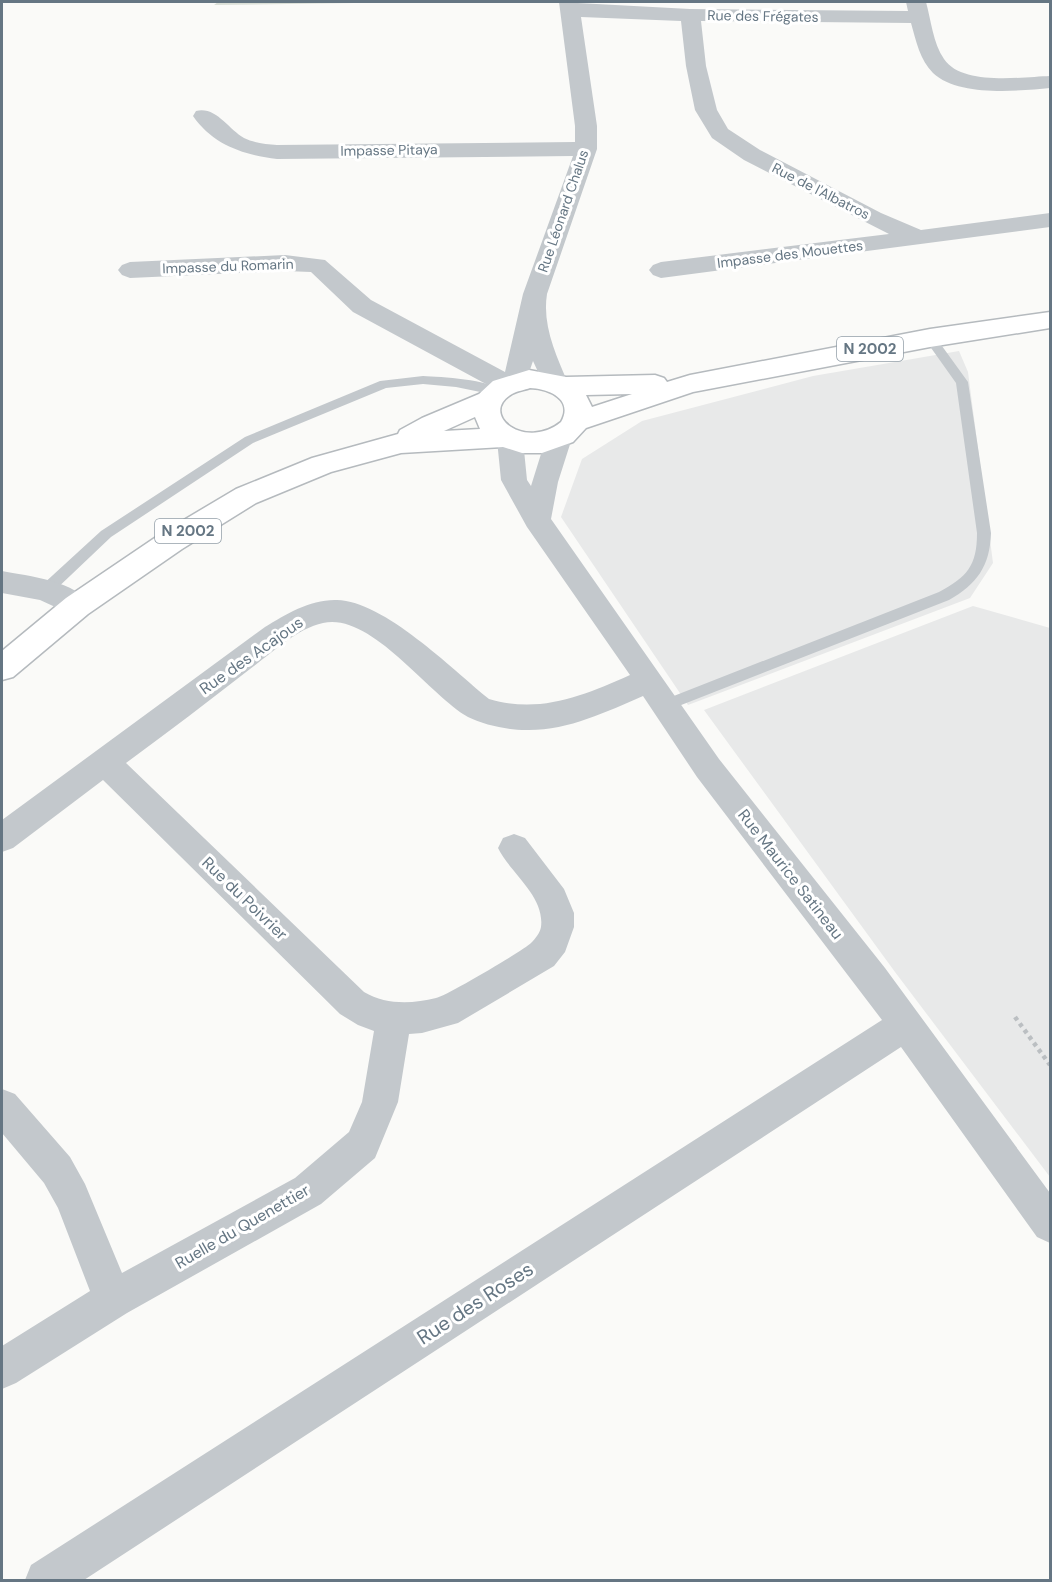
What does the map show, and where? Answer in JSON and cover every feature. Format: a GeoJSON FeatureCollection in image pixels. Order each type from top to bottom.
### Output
{"type":"FeatureCollection","features":[{"type":"Feature","properties":{"kind":"main road","name":"N 2002"},"geometry":{"type":"LineString","coordinates":[[568,429],[690,384],[930,338],[1050,320]]}},
{"type":"Feature","properties":{"kind":"main road"},"geometry":{"type":"LineString","coordinates":[[529,379],[558,384],[572,392],[578,401],[580,411],[568,429],[535,444],[507,438],[494,430],[488,421],[485,410],[501,389],[529,379]]}},
{"type":"Feature","properties":{"kind":"main road","name":"N 2002"},"geometry":{"type":"LineString","coordinates":[[558,384],[690,384]]}},
{"type":"Feature","properties":{"kind":"main road","name":"N 2002"},"geometry":{"type":"LineString","coordinates":[[2,668],[77,606],[172,541],[246,496],[322,465],[401,442],[501,389]]}},
{"type":"Feature","properties":{"kind":"main road","name":"N 2002"},"geometry":{"type":"LineString","coordinates":[[401,442],[507,438]]}},
{"type":"Feature","properties":{"kind":"street","name":"Rue des Frégates"},"geometry":{"type":"LineString","coordinates":[[569,6],[690,15],[918,9]]}},
{"type":"Feature","properties":{"kind":"street","name":"Rue Léonard Chalus"},"geometry":{"type":"LineString","coordinates":[[501,389],[533,313],[535,294],[542,270],[586,149],[586,126],[569,6]]}},
{"type":"Feature","properties":{"kind":"street"},"geometry":{"type":"LineString","coordinates":[[918,9],[934,61],[954,78],[971,83],[1050,82]]}},
{"type":"Feature","properties":{"kind":"street","name":"Rue de l'Albatros"},"geometry":{"type":"LineString","coordinates":[[690,15],[696,66],[706,110],[720,133],[752,155],[873,218],[918,238]]}},
{"type":"Feature","properties":{"kind":"street","name":"Impasse Pitaya"},"geometry":{"type":"LineString","coordinates":[[204,116],[234,143],[251,149],[277,152],[586,149]]}},
{"type":"Feature","properties":{"kind":"street"},"geometry":{"type":"LineString","coordinates":[[918,238],[1050,220]]}},
{"type":"Feature","properties":{"kind":"street","name":"Impasse des Mouettes"},"geometry":{"type":"LineString","coordinates":[[661,270],[918,238]]}},
{"type":"Feature","properties":{"kind":"street","name":"Impasse du Romarin"},"geometry":{"type":"LineString","coordinates":[[130,270],[285,263],[317,266],[362,306],[501,389]]}},
{"type":"Feature","properties":{"kind":"street","name":"Rue Léonard Chalus"},"geometry":{"type":"LineString","coordinates":[[533,313],[540,347],[558,384]]}},
{"type":"Feature","properties":{"kind":"street"},"geometry":{"type":"LineString","coordinates":[[537,520],[545,482],[568,429]]}},
{"type":"Feature","properties":{"kind":"street","name":"Rue Maurice Satineau"},"geometry":{"type":"LineString","coordinates":[[507,438],[514,480],[537,520],[708,768],[873,979],[1050,1224]]}},
{"type":"Feature","properties":{"kind":"street"},"geometry":{"type":"LineString","coordinates":[[2,582],[46,590],[77,606]]}},
{"type":"Feature","properties":{"kind":"street","name":"Rue des Acajous"},"geometry":{"type":"LineString","coordinates":[[2,838],[275,635],[315,613],[331,610],[360,614],[378,625],[479,708],[499,715],[542,717],[570,714],[649,680]]}},
{"type":"Feature","properties":{"kind":"street","name":"Rue du Poivrier"},"geometry":{"type":"LineString","coordinates":[[104,761],[352,1003],[370,1014],[394,1018]]}},
{"type":"Feature","properties":{"kind":"street"},"geometry":{"type":"LineString","coordinates":[[394,1018],[422,1017],[446,1012],[542,956],[553,945],[559,918],[555,906],[546,886],[514,848]]}},
{"type":"Feature","properties":{"kind":"street","name":"Ruelle du Quenettier"},"geometry":{"type":"LineString","coordinates":[[2,1369],[113,1299],[308,1191],[362,1145],[380,1102],[394,1018]]}},
{"type":"Feature","properties":{"kind":"street","name":"Rue des Roses"},"geometry":{"type":"LineString","coordinates":[[46,1581],[905,1025]]}},
{"type":"Feature","properties":{"kind":"street"},"geometry":{"type":"LineString","coordinates":[[2,1106],[57,1170],[72,1197],[113,1299]]}},
{"type":"Feature","properties":{"kind":"lane"},"geometry":{"type":"LineString","coordinates":[[666,705],[944,596],[964,586],[975,573],[985,555],[984,533],[962,382],[930,338]]}},
{"type":"Feature","properties":{"kind":"lane"},"geometry":{"type":"LineString","coordinates":[[46,590],[106,534],[249,440],[384,384],[423,380],[501,389]]}},
{"type":"Feature","properties":{"kind":"path"},"geometry":{"type":"LineString","coordinates":[[1015,1017],[1050,1065]]}},
{"type":"Feature","properties":{"kind":"shaded area"},"geometry":{"type":"Polygon","coordinates":[[[218,2],[422,2],[214,5],[218,2]]]}},
{"type":"Feature","properties":{"kind":"shaded area"},"geometry":{"type":"Polygon","coordinates":[[[959,351],[968,372],[993,563],[970,598],[688,705],[561,517],[582,459],[642,421],[813,376],[959,351]]]}},
{"type":"Feature","properties":{"kind":"shaded area"},"geometry":{"type":"Polygon","coordinates":[[[973,606],[1050,628],[1050,1177],[895,972],[704,710],[973,606]]]}}]}
